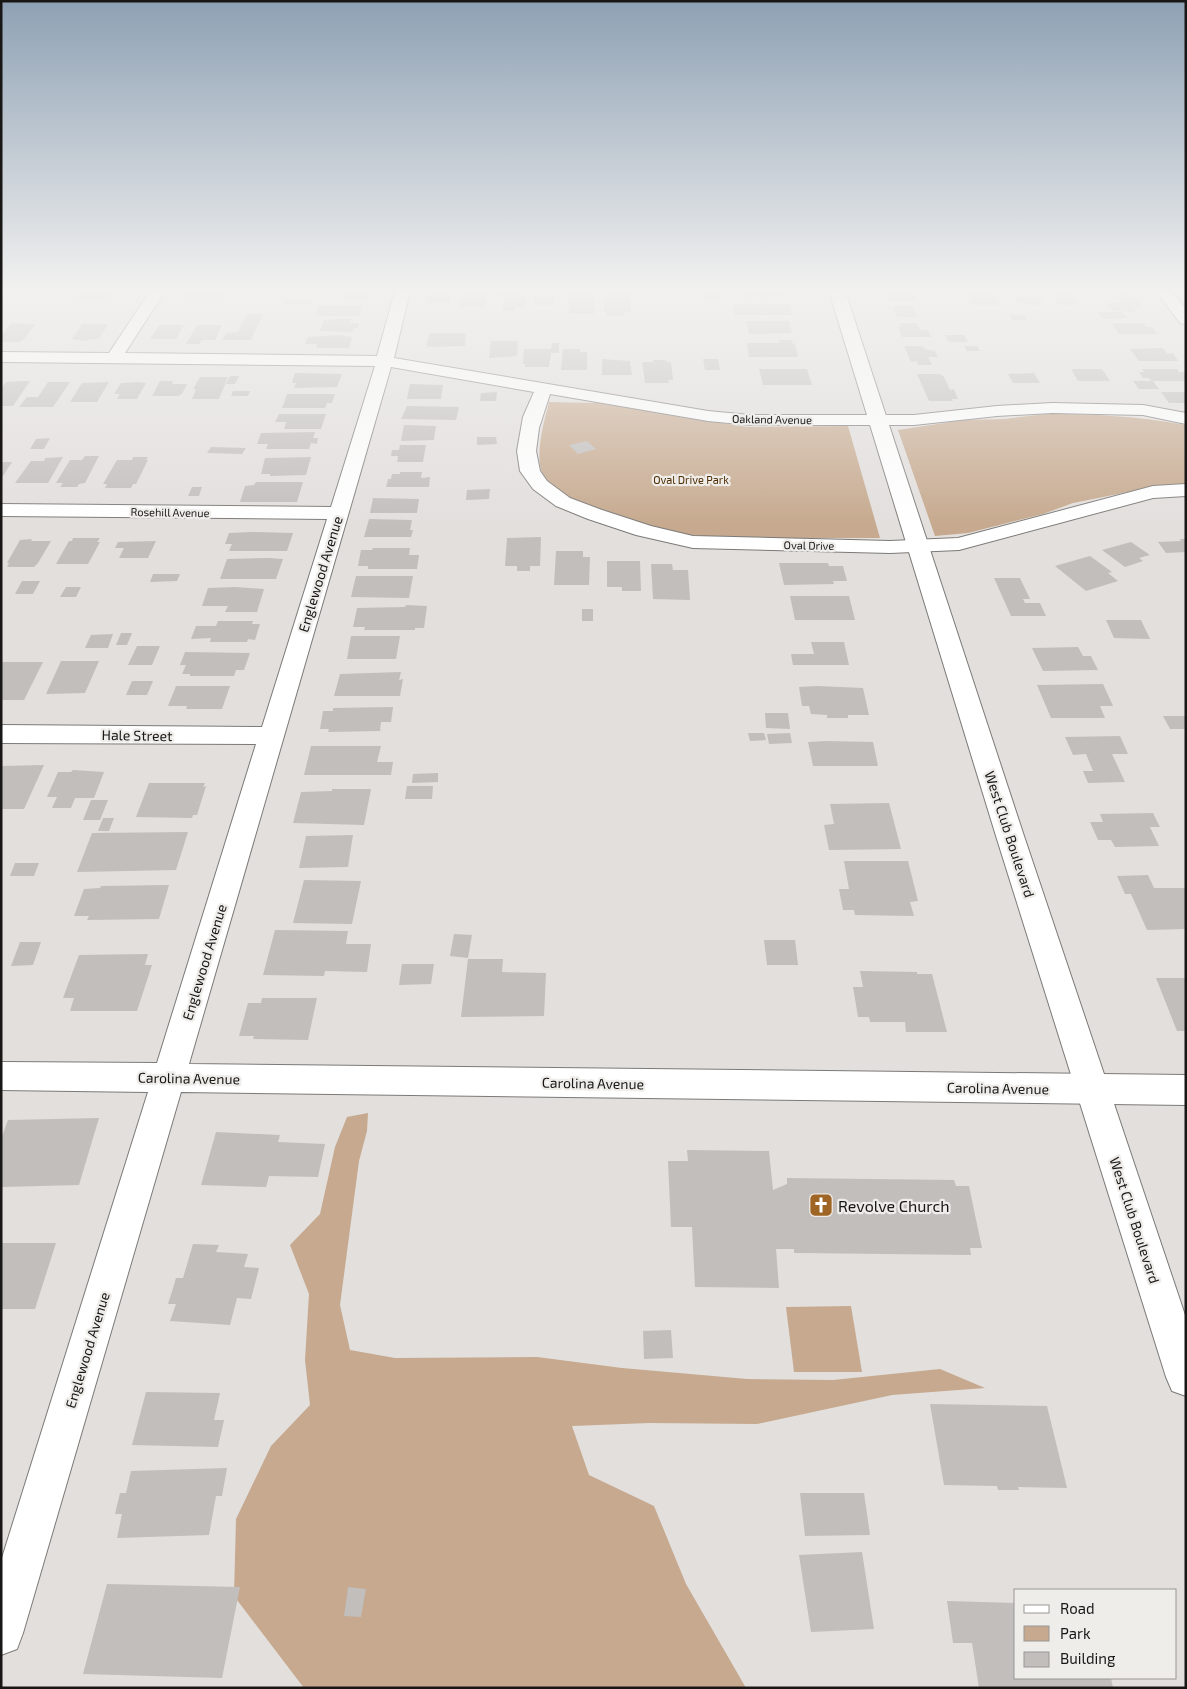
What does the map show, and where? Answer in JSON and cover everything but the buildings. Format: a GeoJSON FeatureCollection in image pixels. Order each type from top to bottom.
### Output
{"type":"FeatureCollection","features":[{"type":"Feature","properties":{"kind":"street","name":"Englewood Avenue"},"geometry":{"type":"LineString","coordinates":[[1,1633],[381,370]]}},
{"type":"Feature","properties":{"kind":"street","name":"Oakland Avenue"},"geometry":{"type":"LineString","coordinates":[[436,370],[708,416],[750,420],[914,420],[997,411],[1052,408],[1143,410],[1186,419]]}},
{"type":"Feature","properties":{"kind":"street","name":"West Club Boulevard"},"geometry":{"type":"LineString","coordinates":[[862,370],[1186,1377]]}},
{"type":"Feature","properties":{"kind":"street","name":"Oval Drive"},"geometry":{"type":"LineString","coordinates":[[544,388],[533,411],[528,444],[530,470],[540,486],[563,502],[654,535],[693,542],[880,547],[959,544],[1153,492],[1186,490]]}},
{"type":"Feature","properties":{"kind":"street","name":"Rosehill Avenue"},"geometry":{"type":"LineString","coordinates":[[1,510],[339,513]]}},
{"type":"Feature","properties":{"kind":"street","name":"Hale Street"},"geometry":{"type":"LineString","coordinates":[[1,734],[272,736]]}},
{"type":"Feature","properties":{"kind":"street","name":"Carolina Avenue"},"geometry":{"type":"LineString","coordinates":[[1,1076],[1186,1090]]}},
{"type":"Feature","properties":{"kind":"green space","name":"Oval Drive Park"},"geometry":{"type":"Polygon","coordinates":[[[549,402],[598,403],[747,427],[848,426],[880,538],[681,538],[577,502],[549,483],[540,467],[541,439],[549,402]]]}},
{"type":"Feature","properties":{"kind":"green space"},"geometry":{"type":"Polygon","coordinates":[[[1046,414],[1116,416],[1186,425],[1186,486],[1148,488],[1073,503],[1043,514],[968,533],[935,536],[898,430],[964,420],[1004,419],[1046,414]]]}},
{"type":"Feature","properties":{"kind":"green space"},"geometry":{"type":"Polygon","coordinates":[[[368,1113],[367,1131],[359,1161],[340,1305],[350,1350],[395,1358],[537,1357],[622,1368],[747,1379],[833,1380],[940,1369],[985,1388],[892,1395],[757,1424],[649,1423],[572,1426],[589,1475],[654,1506],[686,1584],[746,1688],[304,1688],[234,1596],[236,1519],[271,1446],[310,1405],[305,1360],[309,1294],[290,1245],[320,1214],[335,1147],[347,1117],[368,1113]]]}},
{"type":"Feature","properties":{"kind":"green space"},"geometry":{"type":"Polygon","coordinates":[[[851,1306],[862,1372],[794,1372],[786,1307],[851,1306]]]}},
{"type":"Feature","properties":{"kind":"place","name":"Revolve Church"},"geometry":{"type":"Point","coordinates":[821,1205]}}]}
